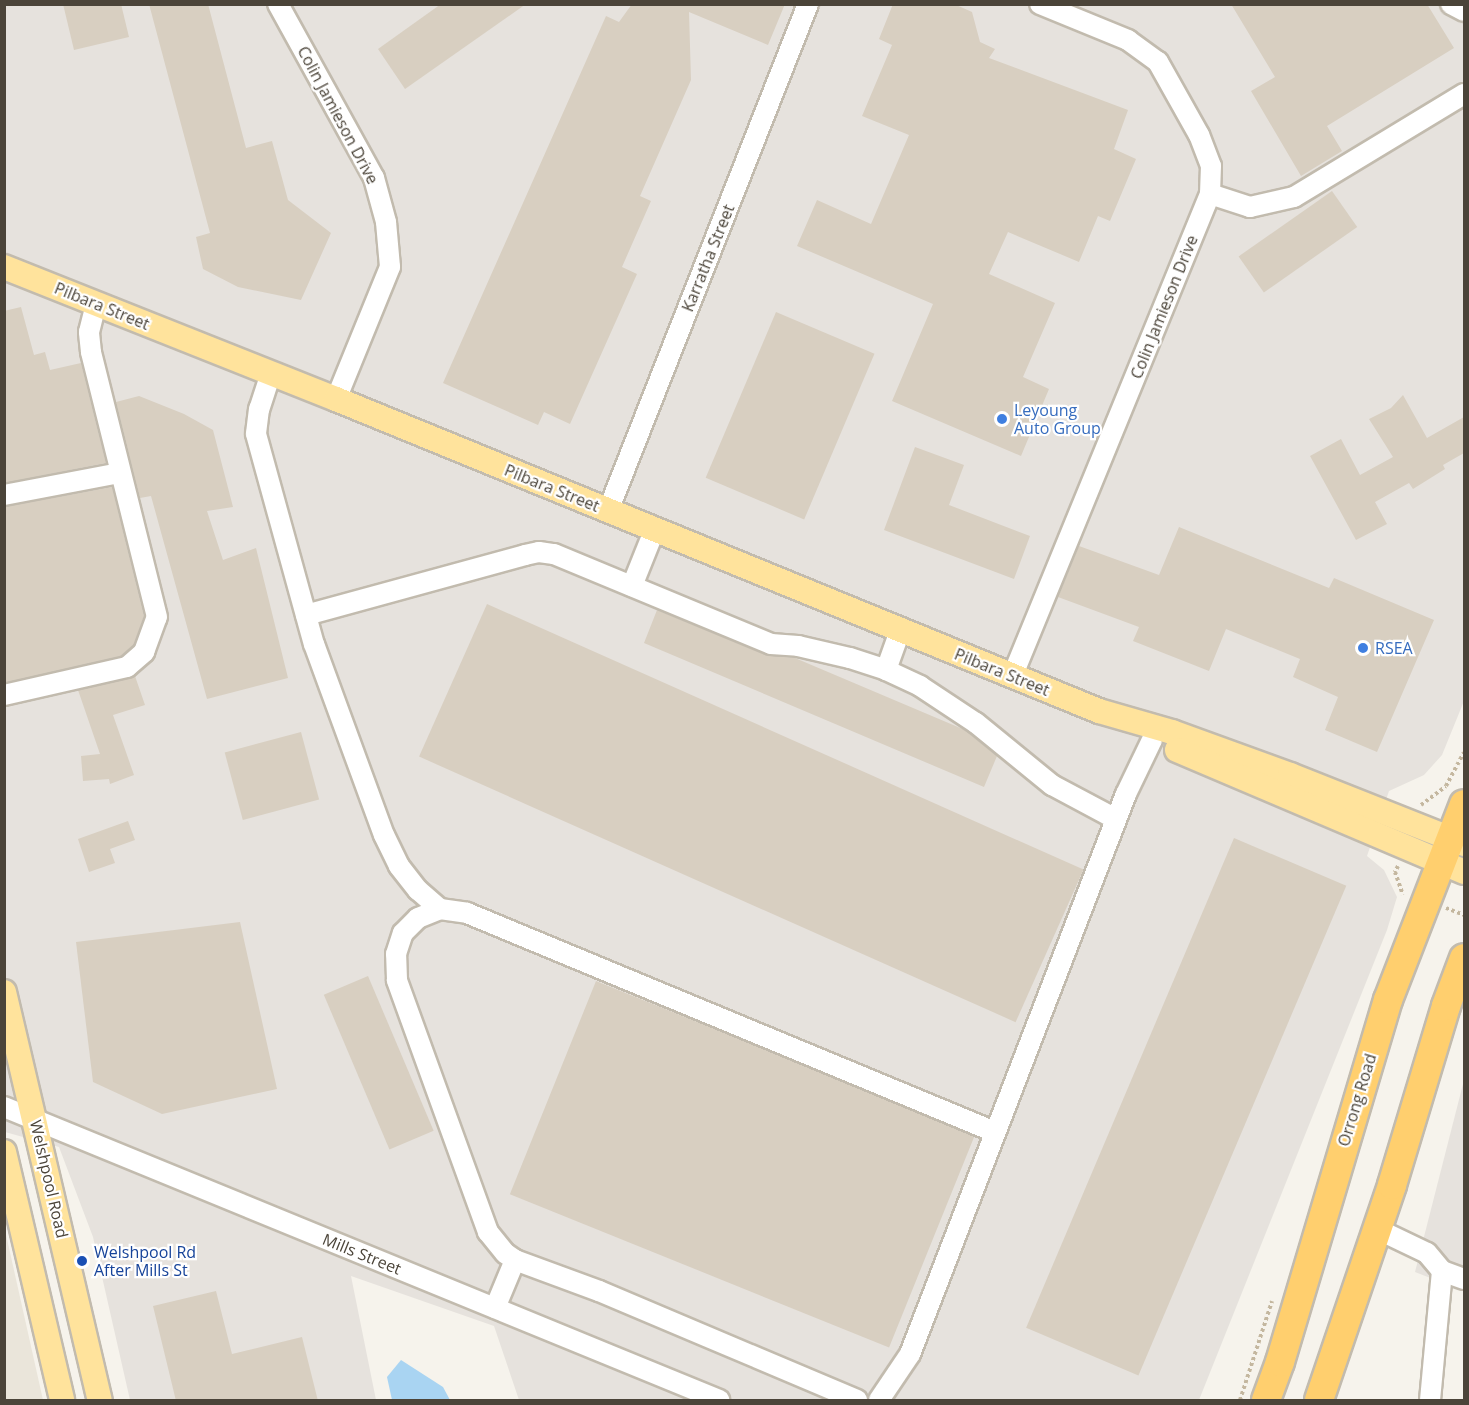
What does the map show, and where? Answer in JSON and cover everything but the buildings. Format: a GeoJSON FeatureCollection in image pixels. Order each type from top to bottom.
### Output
{"type":"FeatureCollection","features":[{"type":"Feature","properties":{"kind":"highway","name":"Orrong Road"},"geometry":{"type":"LineString","coordinates":[[1266,1401],[1280,1362],[1388,1000],[1456,855],[1464,804]]}},
{"type":"Feature","properties":{"kind":"highway"},"geometry":{"type":"LineString","coordinates":[[1319,1401],[1377,1228],[1446,1006],[1464,958]]}},
{"type":"Feature","properties":{"kind":"main road","name":"Pilbara Street"},"geometry":{"type":"LineString","coordinates":[[4,267],[336,399],[1012,677],[1099,711],[1204,743],[1456,855]]}},
{"type":"Feature","properties":{"kind":"main road","name":"Pilbara Street"},"geometry":{"type":"LineString","coordinates":[[1099,711],[1152,740],[1456,855]]}},
{"type":"Feature","properties":{"kind":"main road","name":"Welshpool Road"},"geometry":{"type":"LineString","coordinates":[[4,992],[100,1401]]}},
{"type":"Feature","properties":{"kind":"main road"},"geometry":{"type":"LineString","coordinates":[[4,1152],[62,1401]]}},
{"type":"Feature","properties":{"kind":"street","name":"Colin Jamieson Drive"},"geometry":{"type":"LineString","coordinates":[[278,4],[374,178],[387,222],[390,267],[336,399]]}},
{"type":"Feature","properties":{"kind":"street","name":"Karratha Street"},"geometry":{"type":"LineString","coordinates":[[608,511],[808,4]]}},
{"type":"Feature","properties":{"kind":"street","name":"Colin Jamieson Drive"},"geometry":{"type":"LineString","coordinates":[[1012,677],[1210,194],[1211,166],[1203,146],[1158,62],[1128,40],[1040,4]]}},
{"type":"Feature","properties":{"kind":"street"},"geometry":{"type":"LineString","coordinates":[[1451,4],[1464,11]]}},
{"type":"Feature","properties":{"kind":"street"},"geometry":{"type":"LineString","coordinates":[[1210,194],[1250,207],[1294,197],[1464,94]]}},
{"type":"Feature","properties":{"kind":"street"},"geometry":{"type":"LineString","coordinates":[[4,695],[127,667],[144,652],[157,617],[119,473],[91,352],[89,332],[96,304]]}},
{"type":"Feature","properties":{"kind":"street"},"geometry":{"type":"LineString","coordinates":[[272,373],[259,409],[256,434],[314,644],[384,835],[399,866],[418,890],[440,909]]}},
{"type":"Feature","properties":{"kind":"street"},"geometry":{"type":"LineString","coordinates":[[4,495],[119,473]]}},
{"type":"Feature","properties":{"kind":"street"},"geometry":{"type":"LineString","coordinates":[[632,586],[654,531]]}},
{"type":"Feature","properties":{"kind":"street"},"geometry":{"type":"LineString","coordinates":[[306,615],[539,552],[554,554],[771,644],[828,652],[886,670],[920,686],[947,702],[1052,785],[1116,819]]}},
{"type":"Feature","properties":{"kind":"street"},"geometry":{"type":"LineString","coordinates":[[886,670],[900,631]]}},
{"type":"Feature","properties":{"kind":"street"},"geometry":{"type":"LineString","coordinates":[[879,1401],[910,1354],[1116,819],[1152,740]]}},
{"type":"Feature","properties":{"kind":"street"},"geometry":{"type":"LineString","coordinates":[[857,1401],[599,1291],[515,1260],[505,1253],[488,1232],[397,980],[396,954],[403,933],[418,918],[440,909],[468,913],[995,1132]]}},
{"type":"Feature","properties":{"kind":"street","name":"Mills Street"},"geometry":{"type":"LineString","coordinates":[[4,1107],[719,1401]]}},
{"type":"Feature","properties":{"kind":"street"},"geometry":{"type":"LineString","coordinates":[[1377,1228],[1427,1253],[1442,1270],[1464,1279]]}},
{"type":"Feature","properties":{"kind":"street"},"geometry":{"type":"LineString","coordinates":[[495,1308],[515,1260]]}},
{"type":"Feature","properties":{"kind":"street"},"geometry":{"type":"LineString","coordinates":[[1430,1401],[1442,1270]]}},
{"type":"Feature","properties":{"kind":"shaded area"},"geometry":{"type":"Polygon","coordinates":[[[4,5],[1464,5],[1464,701],[1442,755],[1424,775],[1389,791],[1367,856],[1384,870],[1397,897],[1387,930],[1199,1400],[519,1400],[494,1326],[351,1276],[376,1400],[130,1400],[93,1237],[59,1147],[5,1132],[4,5]]]}},
{"type":"Feature","properties":{"kind":"shaded area"},"geometry":{"type":"Polygon","coordinates":[[[1464,1080],[1464,1291],[1415,1272],[1464,1080]]]}},
{"type":"Feature","properties":{"kind":"shaded area"},"geometry":{"type":"Polygon","coordinates":[[[5,1230],[43,1400],[5,1400],[5,1230]]]}},
{"type":"Feature","properties":{"kind":"water"},"geometry":{"type":"Polygon","coordinates":[[[401,1360],[443,1387],[450,1400],[392,1400],[387,1377],[401,1360]]]}},
{"type":"Feature","properties":{"kind":"place","name":"Leyoung Auto Group"},"geometry":{"type":"Point","coordinates":[1002,419]}},
{"type":"Feature","properties":{"kind":"place","name":"RSEA"},"geometry":{"type":"Point","coordinates":[1363,648]}},
{"type":"Feature","properties":{"kind":"place","name":"Welshpool Rd After Mills St"},"geometry":{"type":"Point","coordinates":[82,1261]}}]}
